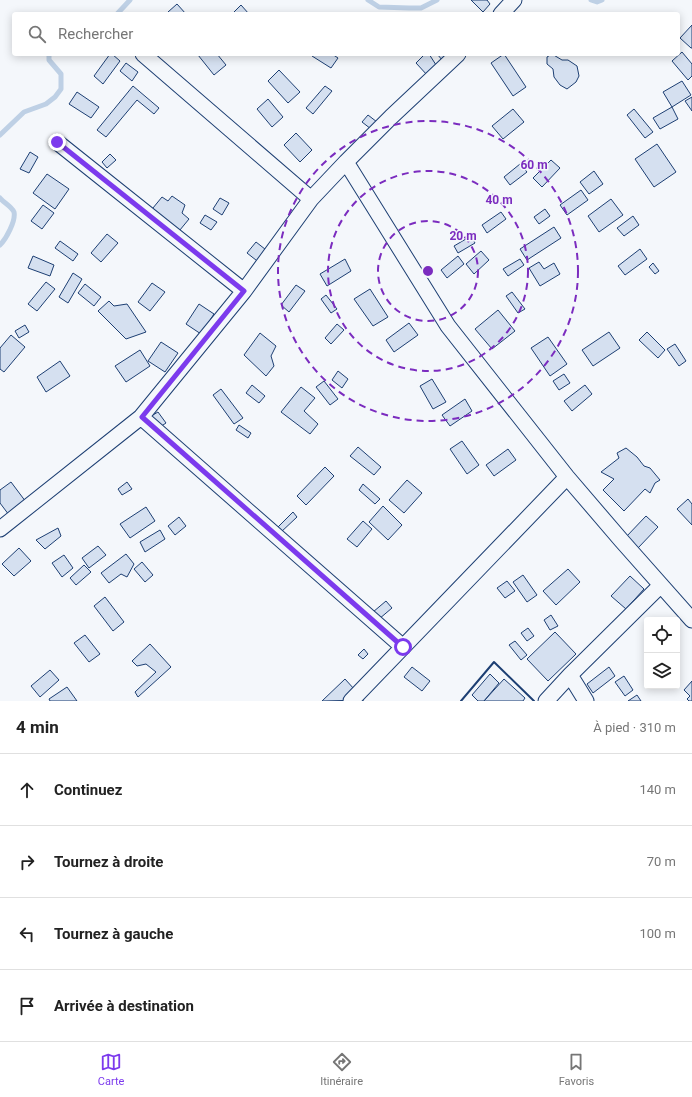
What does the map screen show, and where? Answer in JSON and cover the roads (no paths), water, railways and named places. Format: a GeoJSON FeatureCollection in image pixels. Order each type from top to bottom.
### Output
{"type":"FeatureCollection","features":[{"type":"Feature","properties":{"kind":"street"},"geometry":{"type":"LineString","coordinates":[[503,12],[514,0]]}},
{"type":"Feature","properties":{"kind":"street"},"geometry":{"type":"LineString","coordinates":[[145,56],[311,200]]}},
{"type":"Feature","properties":{"kind":"street"},"geometry":{"type":"LineString","coordinates":[[0,529],[142,417],[244,291],[311,200],[391,117],[456,56]]}},
{"type":"Feature","properties":{"kind":"street"},"geometry":{"type":"LineString","coordinates":[[57,142],[244,291]]}},
{"type":"Feature","properties":{"kind":"street"},"geometry":{"type":"LineString","coordinates":[[346,162],[448,326],[567,477],[692,620]]}},
{"type":"Feature","properties":{"kind":"street"},"geometry":{"type":"LineString","coordinates":[[142,417],[403,647]]}},
{"type":"Feature","properties":{"kind":"street"},"geometry":{"type":"LineString","coordinates":[[351,701],[567,477]]}},
{"type":"Feature","properties":{"kind":"street"},"geometry":{"type":"LineString","coordinates":[[546,701],[570,675],[661,585]]}},
{"type":"Feature","properties":{"kind":"street"},"geometry":{"type":"LineString","coordinates":[[570,675],[586,701]]}},
{"type":"Feature","properties":{"kind":"waterway"},"geometry":{"type":"LineString","coordinates":[[119,12],[130,0]]}},
{"type":"Feature","properties":{"kind":"waterway"},"geometry":{"type":"LineString","coordinates":[[368,0],[379,7],[409,8],[421,8],[437,0]]}},
{"type":"Feature","properties":{"kind":"waterway"},"geometry":{"type":"LineString","coordinates":[[591,0],[597,2],[602,0]]}},
{"type":"Feature","properties":{"kind":"waterway"},"geometry":{"type":"LineString","coordinates":[[0,135],[24,112],[46,104],[55,97],[61,89],[61,74],[49,60],[49,56]]}},
{"type":"Feature","properties":{"kind":"waterway"},"geometry":{"type":"LineString","coordinates":[[0,198],[14,212],[14,220],[10,230],[0,245]]}}]}
